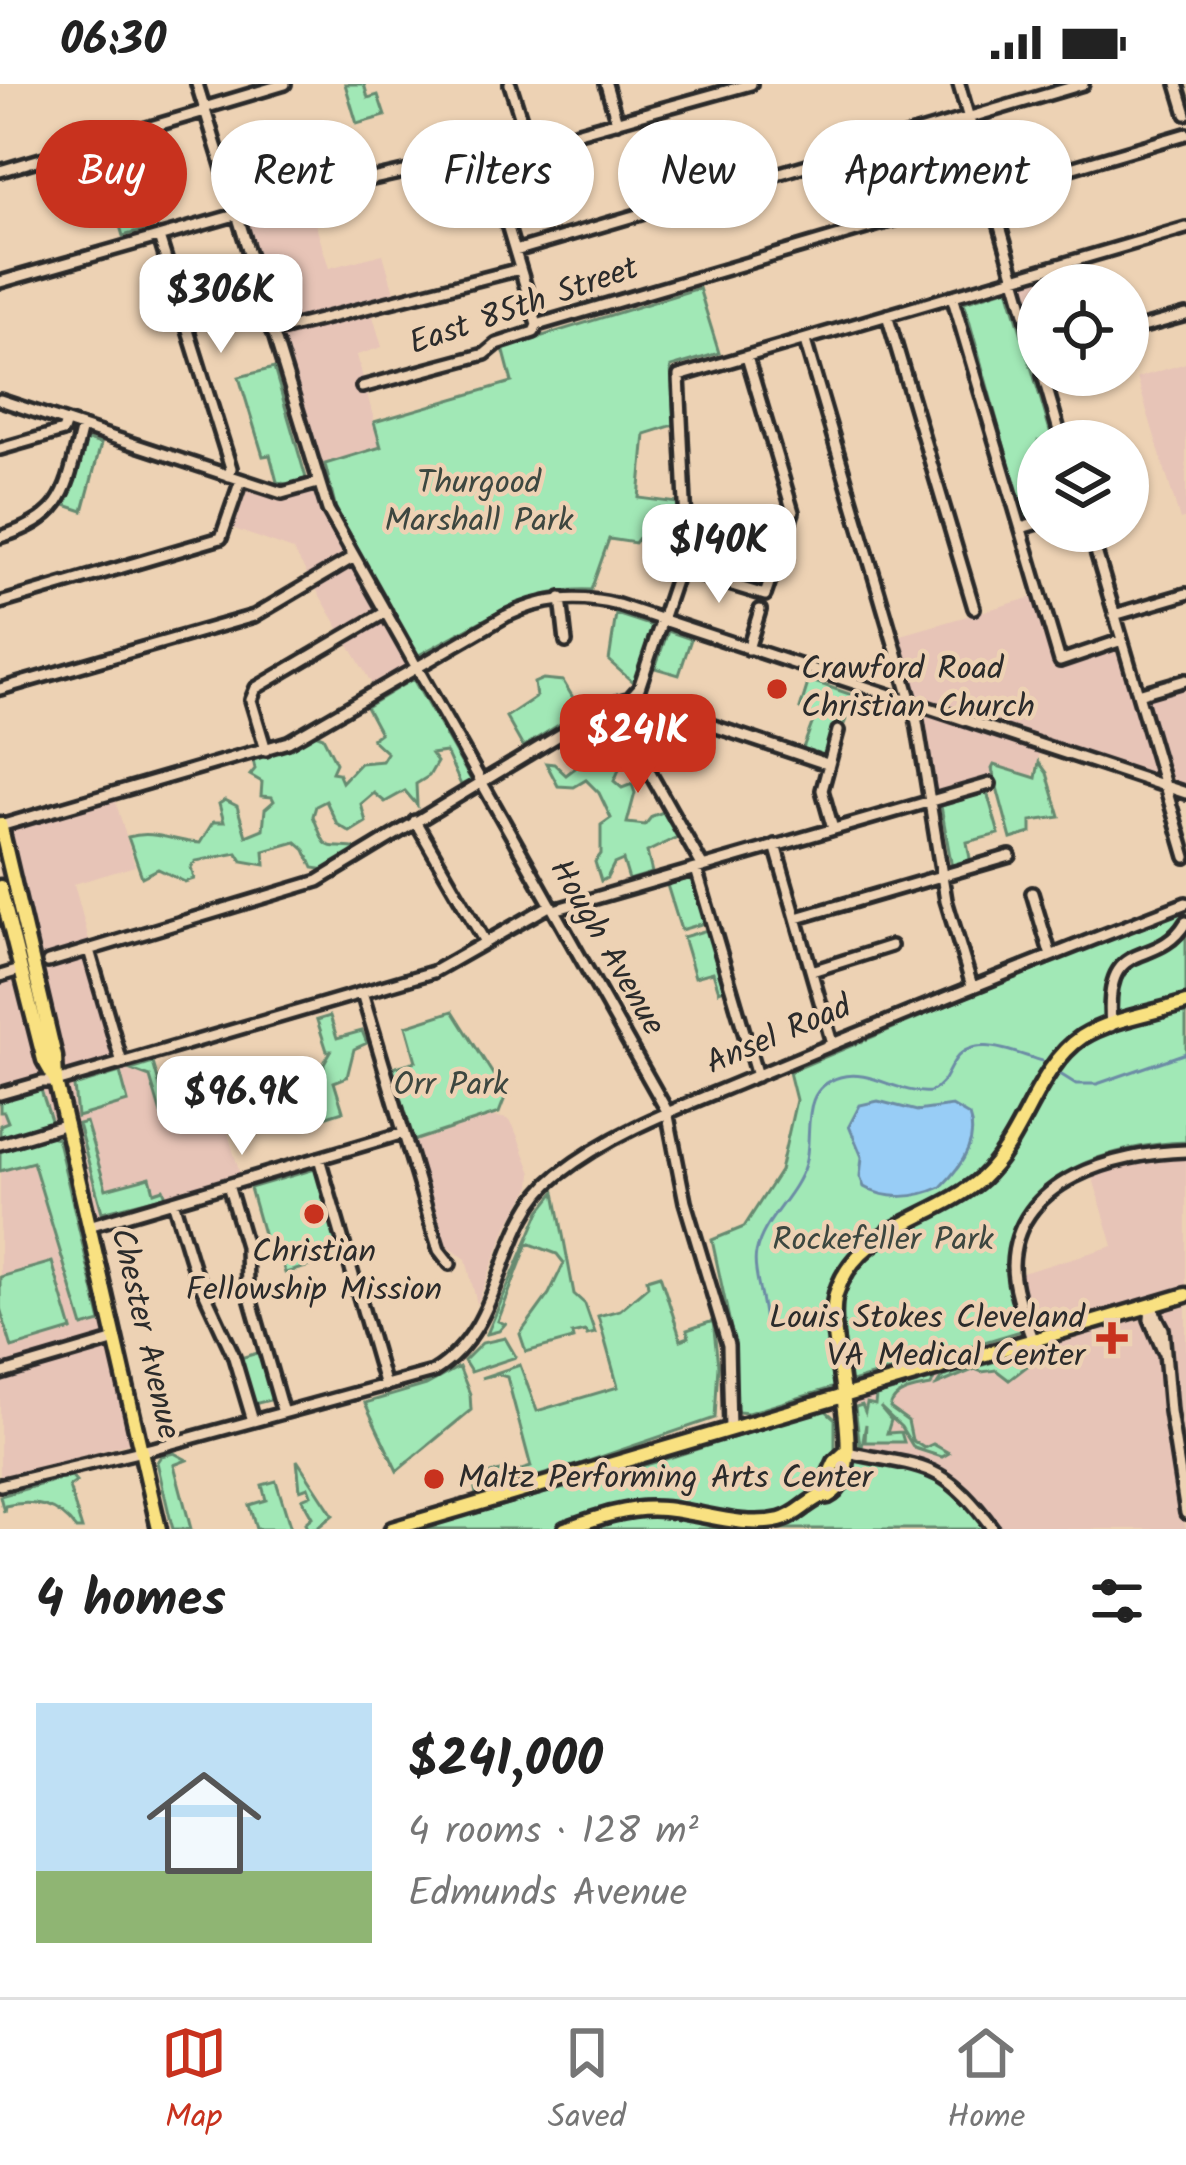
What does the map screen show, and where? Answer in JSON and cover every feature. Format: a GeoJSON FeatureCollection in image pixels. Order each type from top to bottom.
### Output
{"type":"FeatureCollection","features":[{"type":"Feature","properties":{"kind":"main road","name":"Chester Avenue"},"geometry":{"type":"LineString","coordinates":[[0,825],[159,1529]]}},
{"type":"Feature","properties":{"kind":"main road","name":"Chester Avenue"},"geometry":{"type":"LineString","coordinates":[[0,887],[44,1060],[56,1082]]}},
{"type":"Feature","properties":{"kind":"main road"},"geometry":{"type":"LineString","coordinates":[[565,1529],[646,1508],[748,1526],[786,1518],[830,1496],[847,1468],[833,1312],[837,1290],[850,1267],[876,1240],[977,1183],[1007,1149],[1061,1057],[1085,1036],[1186,1004]]}},
{"type":"Feature","properties":{"kind":"main road"},"geometry":{"type":"LineString","coordinates":[[392,1529],[1186,1294]]}},
{"type":"Feature","properties":{"kind":"street","name":"Hough Avenue"},"geometry":{"type":"LineString","coordinates":[[197,84],[211,130]]}},
{"type":"Feature","properties":{"kind":"street"},"geometry":{"type":"LineString","coordinates":[[0,171],[286,84]]}},
{"type":"Feature","properties":{"kind":"street"},"geometry":{"type":"LineString","coordinates":[[510,84],[521,120]]}},
{"type":"Feature","properties":{"kind":"street"},"geometry":{"type":"LineString","coordinates":[[606,84],[617,122]]}},
{"type":"Feature","properties":{"kind":"street"},"geometry":{"type":"LineString","coordinates":[[704,84],[708,96]]}},
{"type":"Feature","properties":{"kind":"street"},"geometry":{"type":"LineString","coordinates":[[594,128],[751,84]]}},
{"type":"Feature","properties":{"kind":"street"},"geometry":{"type":"LineString","coordinates":[[959,84],[970,120]]}},
{"type":"Feature","properties":{"kind":"street"},"geometry":{"type":"LineString","coordinates":[[515,251],[1083,84]]}},
{"type":"Feature","properties":{"kind":"street"},"geometry":{"type":"LineString","coordinates":[[1177,84],[1186,114]]}},
{"type":"Feature","properties":{"kind":"street","name":"East 85th Street"},"geometry":{"type":"LineString","coordinates":[[1072,167],[1186,134]]}},
{"type":"Feature","properties":{"kind":"street"},"geometry":{"type":"LineString","coordinates":[[0,282],[211,221]]}},
{"type":"Feature","properties":{"kind":"street","name":"Hough Avenue"},"geometry":{"type":"LineString","coordinates":[[240,228],[328,510],[668,1111],[685,1202],[727,1341],[730,1429]]}},
{"type":"Feature","properties":{"kind":"street"},"geometry":{"type":"LineString","coordinates":[[508,228],[537,325]]}},
{"type":"Feature","properties":{"kind":"street","name":"East 85th Street"},"geometry":{"type":"LineString","coordinates":[[362,388],[485,354],[497,344],[534,332],[537,325],[865,228]]}},
{"type":"Feature","properties":{"kind":"street"},"geometry":{"type":"LineString","coordinates":[[1001,228],[1017,281]]}},
{"type":"Feature","properties":{"kind":"street"},"geometry":{"type":"LineString","coordinates":[[48,962],[306,886],[611,704],[630,698],[639,688],[687,544],[679,376],[1186,228]]}},
{"type":"Feature","properties":{"kind":"street"},"geometry":{"type":"LineString","coordinates":[[0,603],[221,538],[235,478],[159,237]]}},
{"type":"Feature","properties":{"kind":"street"},"geometry":{"type":"LineString","coordinates":[[272,332],[520,269]]}},
{"type":"Feature","properties":{"kind":"street"},"geometry":{"type":"LineString","coordinates":[[952,296],[1017,515]]}},
{"type":"Feature","properties":{"kind":"street"},"geometry":{"type":"LineString","coordinates":[[887,315],[974,608]]}},
{"type":"Feature","properties":{"kind":"street"},"geometry":{"type":"LineString","coordinates":[[1149,326],[1186,315]]}},
{"type":"Feature","properties":{"kind":"street"},"geometry":{"type":"LineString","coordinates":[[805,341],[910,701],[941,876],[972,986]]}},
{"type":"Feature","properties":{"kind":"street"},"geometry":{"type":"LineString","coordinates":[[679,569],[765,595],[793,512],[748,357]]}},
{"type":"Feature","properties":{"kind":"street"},"geometry":{"type":"LineString","coordinates":[[0,400],[287,493],[318,483]]}},
{"type":"Feature","properties":{"kind":"street"},"geometry":{"type":"LineString","coordinates":[[0,449],[63,431],[66,422]]}},
{"type":"Feature","properties":{"kind":"street"},"geometry":{"type":"LineString","coordinates":[[0,537],[41,522],[57,506],[69,481],[82,427]]}},
{"type":"Feature","properties":{"kind":"street"},"geometry":{"type":"LineString","coordinates":[[1028,552],[1060,661],[1122,640]]}},
{"type":"Feature","properties":{"kind":"street"},"geometry":{"type":"LineString","coordinates":[[1096,552],[1186,857]]}},
{"type":"Feature","properties":{"kind":"street"},"geometry":{"type":"LineString","coordinates":[[0,688],[254,616],[354,556]]}},
{"type":"Feature","properties":{"kind":"street"},"geometry":{"type":"LineString","coordinates":[[1114,615],[1186,593]]}},
{"type":"Feature","properties":{"kind":"street"},"geometry":{"type":"LineString","coordinates":[[561,598],[566,642]]}},
{"type":"Feature","properties":{"kind":"street"},"geometry":{"type":"LineString","coordinates":[[0,825],[288,742],[513,612],[561,598],[603,601],[1186,793]]}},
{"type":"Feature","properties":{"kind":"street"},"geometry":{"type":"LineString","coordinates":[[748,649],[760,610]]}},
{"type":"Feature","properties":{"kind":"street"},"geometry":{"type":"LineString","coordinates":[[266,750],[251,700],[256,688],[386,612]]}},
{"type":"Feature","properties":{"kind":"street"},"geometry":{"type":"LineString","coordinates":[[1138,694],[1186,680]]}},
{"type":"Feature","properties":{"kind":"street"},"geometry":{"type":"LineString","coordinates":[[630,698],[827,764]]}},
{"type":"Feature","properties":{"kind":"street"},"geometry":{"type":"LineString","coordinates":[[611,704],[700,867],[757,1076]]}},
{"type":"Feature","properties":{"kind":"street"},"geometry":{"type":"LineString","coordinates":[[833,829],[822,790],[838,731]]}},
{"type":"Feature","properties":{"kind":"street"},"geometry":{"type":"LineString","coordinates":[[0,1094],[56,1082],[433,972],[553,907],[990,784]]}},
{"type":"Feature","properties":{"kind":"street"},"geometry":{"type":"LineString","coordinates":[[415,821],[485,942]]}},
{"type":"Feature","properties":{"kind":"street"},"geometry":{"type":"LineString","coordinates":[[775,845],[832,1043]]}},
{"type":"Feature","properties":{"kind":"street"},"geometry":{"type":"LineString","coordinates":[[797,918],[1010,856]]}},
{"type":"Feature","properties":{"kind":"street"},"geometry":{"type":"LineString","coordinates":[[1032,893],[1051,956]]}},
{"type":"Feature","properties":{"kind":"street","name":"Ansel Road"},"geometry":{"type":"LineString","coordinates":[[385,1386],[441,1366],[458,1353],[482,1322],[524,1220],[546,1184],[581,1159],[668,1111],[1185,905]]}},
{"type":"Feature","properties":{"kind":"street"},"geometry":{"type":"LineString","coordinates":[[1111,1026],[1111,991],[1119,968],[1136,954],[1171,940],[1186,922]]}},
{"type":"Feature","properties":{"kind":"street"},"geometry":{"type":"LineString","coordinates":[[812,971],[891,946]]}},
{"type":"Feature","properties":{"kind":"street"},"geometry":{"type":"LineString","coordinates":[[89,950],[122,1063]]}},
{"type":"Feature","properties":{"kind":"street"},"geometry":{"type":"LineString","coordinates":[[0,976],[20,970]]}},
{"type":"Feature","properties":{"kind":"street"},"geometry":{"type":"LineString","coordinates":[[362,993],[439,1250],[450,1264]]}},
{"type":"Feature","properties":{"kind":"street"},"geometry":{"type":"LineString","coordinates":[[0,1144],[67,1124]]}},
{"type":"Feature","properties":{"kind":"street"},"geometry":{"type":"LineString","coordinates":[[92,1225],[404,1133]]}},
{"type":"Feature","properties":{"kind":"street"},"geometry":{"type":"LineString","coordinates":[[1032,1340],[1013,1264],[1016,1243],[1034,1209],[1066,1180],[1090,1169],[1140,1154],[1186,1151]]}},
{"type":"Feature","properties":{"kind":"street"},"geometry":{"type":"LineString","coordinates":[[0,1486],[385,1386],[319,1158]]}},
{"type":"Feature","properties":{"kind":"street"},"geometry":{"type":"LineString","coordinates":[[229,1185],[246,1246],[248,1287],[283,1413]]}},
{"type":"Feature","properties":{"kind":"street"},"geometry":{"type":"LineString","coordinates":[[173,1201],[194,1270],[233,1354],[253,1421]]}},
{"type":"Feature","properties":{"kind":"street"},"geometry":{"type":"LineString","coordinates":[[1151,1306],[1150,1319],[1163,1350],[1186,1513]]}},
{"type":"Feature","properties":{"kind":"street"},"geometry":{"type":"LineString","coordinates":[[0,1374],[116,1340]]}},
{"type":"Feature","properties":{"kind":"street"},"geometry":{"type":"LineString","coordinates":[[846,1452],[897,1459],[939,1472],[964,1492],[993,1529]]}},
{"type":"Feature","properties":{"kind":"shaded area"},"geometry":{"type":"Polygon","coordinates":[[[240,228],[317,228],[329,268],[383,254],[396,299],[370,306],[382,347],[357,355],[381,447],[313,467],[240,228]]]}},
{"type":"Feature","properties":{"kind":"shaded area"},"geometry":{"type":"Polygon","coordinates":[[[1186,363],[1186,518],[1180,520],[1142,396],[1149,396],[1149,374],[1186,363]]]}},
{"type":"Feature","properties":{"kind":"shaded area"},"geometry":{"type":"Polygon","coordinates":[[[241,480],[282,493],[318,483],[416,667],[376,691],[293,550],[226,526],[241,480]]]}},
{"type":"Feature","properties":{"kind":"shaded area"},"geometry":{"type":"Polygon","coordinates":[[[1040,595],[1060,660],[1122,640],[1139,694],[1186,680],[1186,793],[1042,747],[1027,794],[990,784],[929,801],[917,722],[891,638],[1040,595]]]}},
{"type":"Feature","properties":{"kind":"shaded area"},"geometry":{"type":"Polygon","coordinates":[[[113,793],[135,866],[74,884],[122,1062],[151,1055],[173,1128],[222,1113],[240,1174],[191,1189],[173,1201],[81,1229],[130,1443],[0,1479],[0,981],[17,984],[43,1081],[55,1082],[0,887],[0,826],[113,793]]]}},
{"type":"Feature","properties":{"kind":"shaded area"},"geometry":{"type":"Polygon","coordinates":[[[493,1116],[513,1125],[532,1173],[531,1186],[508,1225],[477,1304],[466,1259],[446,1245],[415,1142],[493,1116]]]}},
{"type":"Feature","properties":{"kind":"shaded area","name":"Louis Stokes Cleveland VA Medical Center"},"geometry":{"type":"Polygon","coordinates":[[[1186,1156],[1186,1508],[1181,1510],[1186,1529],[999,1529],[969,1491],[946,1472],[909,1456],[860,1446],[855,1404],[864,1397],[1040,1346],[1019,1274],[1113,1246],[1092,1175],[1154,1158],[1186,1156]]]}},
{"type":"Feature","properties":{"kind":"green space"},"geometry":{"type":"Polygon","coordinates":[[[345,84],[364,84],[368,98],[378,95],[385,116],[356,120],[345,84]]]}},
{"type":"Feature","properties":{"kind":"green space"},"geometry":{"type":"Polygon","coordinates":[[[121,228],[152,228],[123,236],[121,228]]]}},
{"type":"Feature","properties":{"kind":"green space","name":"Thurgood Marshall Park"},"geometry":{"type":"Polygon","coordinates":[[[699,288],[719,353],[671,367],[674,425],[645,434],[639,498],[678,503],[679,539],[641,535],[635,543],[609,539],[591,590],[523,602],[417,656],[336,509],[325,464],[381,447],[374,422],[512,382],[503,348],[699,288]]]}},
{"type":"Feature","properties":{"kind":"green space"},"geometry":{"type":"Polygon","coordinates":[[[1008,288],[1017,319],[1017,396],[1040,396],[1047,420],[1017,420],[1017,492],[964,302],[1008,288]]]}},
{"type":"Feature","properties":{"kind":"green space"},"geometry":{"type":"Polygon","coordinates":[[[274,368],[306,478],[290,485],[277,482],[270,455],[263,456],[239,377],[274,368]]]}},
{"type":"Feature","properties":{"kind":"green space"},"geometry":{"type":"Polygon","coordinates":[[[85,439],[101,444],[83,511],[65,505],[85,439]]]}},
{"type":"Feature","properties":{"kind":"green space"},"geometry":{"type":"Polygon","coordinates":[[[616,614],[656,627],[636,685],[609,661],[616,614]]]}},
{"type":"Feature","properties":{"kind":"green space"},"geometry":{"type":"Polygon","coordinates":[[[668,631],[691,639],[679,675],[655,668],[668,631]]]}},
{"type":"Feature","properties":{"kind":"green space"},"geometry":{"type":"Polygon","coordinates":[[[413,679],[471,780],[461,785],[446,752],[431,754],[437,762],[429,776],[416,784],[417,805],[405,791],[385,802],[374,793],[361,804],[366,822],[350,832],[337,824],[326,801],[316,806],[313,816],[325,843],[361,849],[327,870],[313,868],[296,842],[264,851],[265,865],[242,861],[237,853],[196,861],[191,867],[194,879],[185,882],[158,869],[142,877],[128,837],[156,835],[200,843],[213,822],[224,822],[219,804],[225,800],[237,806],[246,836],[263,829],[265,809],[274,801],[261,796],[262,782],[250,775],[255,769],[253,759],[293,747],[315,734],[323,737],[336,763],[332,772],[342,782],[360,763],[382,761],[387,753],[372,739],[380,733],[366,707],[413,679]]]}},
{"type":"Feature","properties":{"kind":"green space"},"geometry":{"type":"Polygon","coordinates":[[[809,680],[855,696],[843,727],[834,726],[824,757],[803,748],[815,716],[800,709],[809,680]]]}},
{"type":"Feature","properties":{"kind":"green space"},"geometry":{"type":"Polygon","coordinates":[[[563,681],[581,711],[523,747],[506,717],[536,697],[534,683],[563,681]]]}},
{"type":"Feature","properties":{"kind":"green space"},"geometry":{"type":"Polygon","coordinates":[[[600,749],[623,761],[614,781],[622,788],[632,784],[635,793],[627,823],[645,825],[663,812],[677,837],[647,852],[652,873],[629,880],[623,860],[601,881],[595,862],[601,854],[601,825],[611,818],[599,793],[586,780],[574,787],[558,786],[546,763],[566,775],[600,749]]]}},
{"type":"Feature","properties":{"kind":"green space"},"geometry":{"type":"Polygon","coordinates":[[[1039,762],[1060,817],[1031,821],[1031,833],[1011,839],[992,769],[994,765],[1036,778],[1039,762]]]}},
{"type":"Feature","properties":{"kind":"green space"},"geometry":{"type":"Polygon","coordinates":[[[987,792],[999,834],[967,842],[971,864],[952,868],[941,806],[987,792]]]}},
{"type":"Feature","properties":{"kind":"green space"},"geometry":{"type":"Polygon","coordinates":[[[691,878],[705,923],[681,930],[667,885],[691,878]]]}},
{"type":"Feature","properties":{"kind":"green space","name":"Rockefeller Park"},"geometry":{"type":"Polygon","coordinates":[[[1186,905],[1186,1142],[1100,1157],[1047,1184],[1027,1204],[1014,1229],[1008,1258],[1021,1331],[748,1413],[738,1412],[733,1338],[712,1240],[744,1227],[780,1171],[796,1100],[789,1072],[1186,905]]]}},
{"type":"Feature","properties":{"kind":"green space"},"geometry":{"type":"Polygon","coordinates":[[[707,930],[724,989],[719,991],[713,972],[695,977],[683,937],[707,930]]]}},
{"type":"Feature","properties":{"kind":"green space","name":"Orr Park"},"geometry":{"type":"Polygon","coordinates":[[[453,1011],[506,1095],[499,1113],[413,1141],[393,1068],[416,1061],[406,1026],[453,1011]]]}},
{"type":"Feature","properties":{"kind":"green space"},"geometry":{"type":"Polygon","coordinates":[[[330,1016],[337,1038],[362,1031],[367,1043],[354,1049],[347,1077],[334,1082],[343,1111],[324,1117],[317,1110],[322,1105],[313,1101],[331,1051],[327,1051],[317,1020],[330,1016]]]}},
{"type":"Feature","properties":{"kind":"green space"},"geometry":{"type":"Polygon","coordinates":[[[153,1063],[166,1107],[181,1103],[187,1110],[194,1108],[198,1121],[172,1128],[170,1119],[163,1121],[150,1077],[131,1070],[153,1063]]]}},
{"type":"Feature","properties":{"kind":"green space"},"geometry":{"type":"Polygon","coordinates":[[[120,1072],[128,1102],[77,1117],[74,1086],[120,1072]]]}},
{"type":"Feature","properties":{"kind":"green space"},"geometry":{"type":"Polygon","coordinates":[[[40,1087],[52,1123],[0,1140],[0,1125],[8,1122],[0,1112],[0,1098],[40,1087]]]}},
{"type":"Feature","properties":{"kind":"green space"},"geometry":{"type":"Polygon","coordinates":[[[86,1122],[106,1189],[150,1177],[154,1192],[163,1189],[166,1196],[102,1212],[78,1124],[86,1122]]]}},
{"type":"Feature","properties":{"kind":"green space"},"geometry":{"type":"Polygon","coordinates":[[[49,1136],[57,1138],[59,1145],[101,1322],[83,1327],[33,1162],[0,1171],[0,1151],[49,1136]]]}},
{"type":"Feature","properties":{"kind":"green space"},"geometry":{"type":"Polygon","coordinates":[[[315,1169],[326,1204],[306,1211],[311,1227],[332,1221],[339,1258],[285,1273],[275,1239],[265,1241],[250,1188],[315,1169]]]}},
{"type":"Feature","properties":{"kind":"green space"},"geometry":{"type":"Polygon","coordinates":[[[555,1192],[574,1294],[585,1304],[595,1333],[572,1334],[573,1339],[526,1352],[520,1334],[564,1263],[557,1254],[528,1243],[498,1321],[505,1324],[487,1334],[540,1211],[555,1192]]]}},
{"type":"Feature","properties":{"kind":"green space"},"geometry":{"type":"Polygon","coordinates":[[[52,1262],[72,1330],[12,1348],[0,1308],[0,1277],[52,1262]]]}},
{"type":"Feature","properties":{"kind":"green space"},"geometry":{"type":"Polygon","coordinates":[[[660,1275],[681,1340],[689,1337],[687,1330],[713,1321],[718,1365],[715,1418],[476,1494],[474,1484],[481,1482],[480,1477],[531,1467],[507,1377],[481,1378],[520,1365],[537,1411],[618,1387],[598,1316],[620,1310],[648,1286],[647,1279],[660,1275]]]}},
{"type":"Feature","properties":{"kind":"green space"},"geometry":{"type":"Polygon","coordinates":[[[505,1338],[516,1357],[471,1372],[464,1361],[482,1343],[505,1338]]]}},
{"type":"Feature","properties":{"kind":"green space"},"geometry":{"type":"Polygon","coordinates":[[[1043,1347],[1044,1353],[1009,1380],[996,1370],[975,1369],[937,1385],[942,1377],[1043,1347]]]}},
{"type":"Feature","properties":{"kind":"green space"},"geometry":{"type":"Polygon","coordinates":[[[261,1352],[274,1399],[254,1404],[240,1358],[261,1352]]]}},
{"type":"Feature","properties":{"kind":"green space"},"geometry":{"type":"Polygon","coordinates":[[[459,1367],[471,1410],[397,1471],[365,1403],[426,1385],[459,1367]]]}},
{"type":"Feature","properties":{"kind":"green space"},"geometry":{"type":"Polygon","coordinates":[[[934,1379],[931,1386],[901,1394],[890,1408],[908,1421],[912,1440],[949,1453],[942,1457],[914,1448],[901,1427],[880,1407],[891,1420],[887,1433],[901,1432],[904,1442],[865,1442],[866,1424],[860,1446],[855,1407],[862,1405],[865,1412],[867,1403],[875,1405],[876,1396],[934,1379]]]}},
{"type":"Feature","properties":{"kind":"green space"},"geometry":{"type":"Polygon","coordinates":[[[824,1409],[835,1419],[835,1451],[921,1471],[953,1492],[987,1529],[419,1529],[656,1462],[824,1409]]]}},
{"type":"Feature","properties":{"kind":"green space"},"geometry":{"type":"Polygon","coordinates":[[[174,1453],[187,1460],[174,1465],[191,1529],[173,1529],[157,1462],[174,1453]]]}},
{"type":"Feature","properties":{"kind":"green space"},"geometry":{"type":"Polygon","coordinates":[[[297,1460],[333,1515],[316,1529],[307,1529],[305,1523],[312,1517],[302,1499],[311,1495],[308,1487],[300,1490],[297,1460]]]}},
{"type":"Feature","properties":{"kind":"green space"},"geometry":{"type":"Polygon","coordinates":[[[71,1476],[76,1482],[69,1487],[82,1529],[45,1506],[15,1504],[5,1506],[4,1512],[0,1496],[71,1476]]]}},
{"type":"Feature","properties":{"kind":"green space"},"geometry":{"type":"Polygon","coordinates":[[[276,1481],[291,1529],[256,1529],[249,1505],[266,1500],[262,1485],[276,1481]]]}},
{"type":"Feature","properties":{"kind":"water"},"geometry":{"type":"Polygon","coordinates":[[[878,1101],[917,1111],[952,1106],[969,1116],[969,1145],[941,1187],[902,1196],[864,1187],[862,1157],[849,1126],[860,1105],[878,1101]]]}},
{"type":"Feature","properties":{"kind":"waterway"},"geometry":{"type":"LineString","coordinates":[[765,1326],[756,1253],[765,1229],[800,1176],[812,1102],[827,1083],[851,1075],[930,1092],[961,1053],[982,1046],[1042,1061]]}},
{"type":"Feature","properties":{"kind":"waterway"},"geometry":{"type":"LineString","coordinates":[[1060,1074],[1076,1084],[1097,1084],[1186,1053]]}},
{"type":"Feature","properties":{"kind":"place","name":"Crawford Road Christian Church"},"geometry":{"type":"Point","coordinates":[777,689]}},
{"type":"Feature","properties":{"kind":"place","name":"Christian Fellowship Mission"},"geometry":{"type":"Point","coordinates":[314,1214]}},
{"type":"Feature","properties":{"kind":"place","name":"Louis Stokes Cleveland VA Medical Center"},"geometry":{"type":"Point","coordinates":[1112,1338]}},
{"type":"Feature","properties":{"kind":"place","name":"Maltz Performing Arts Center"},"geometry":{"type":"Point","coordinates":[434,1479]}}]}
